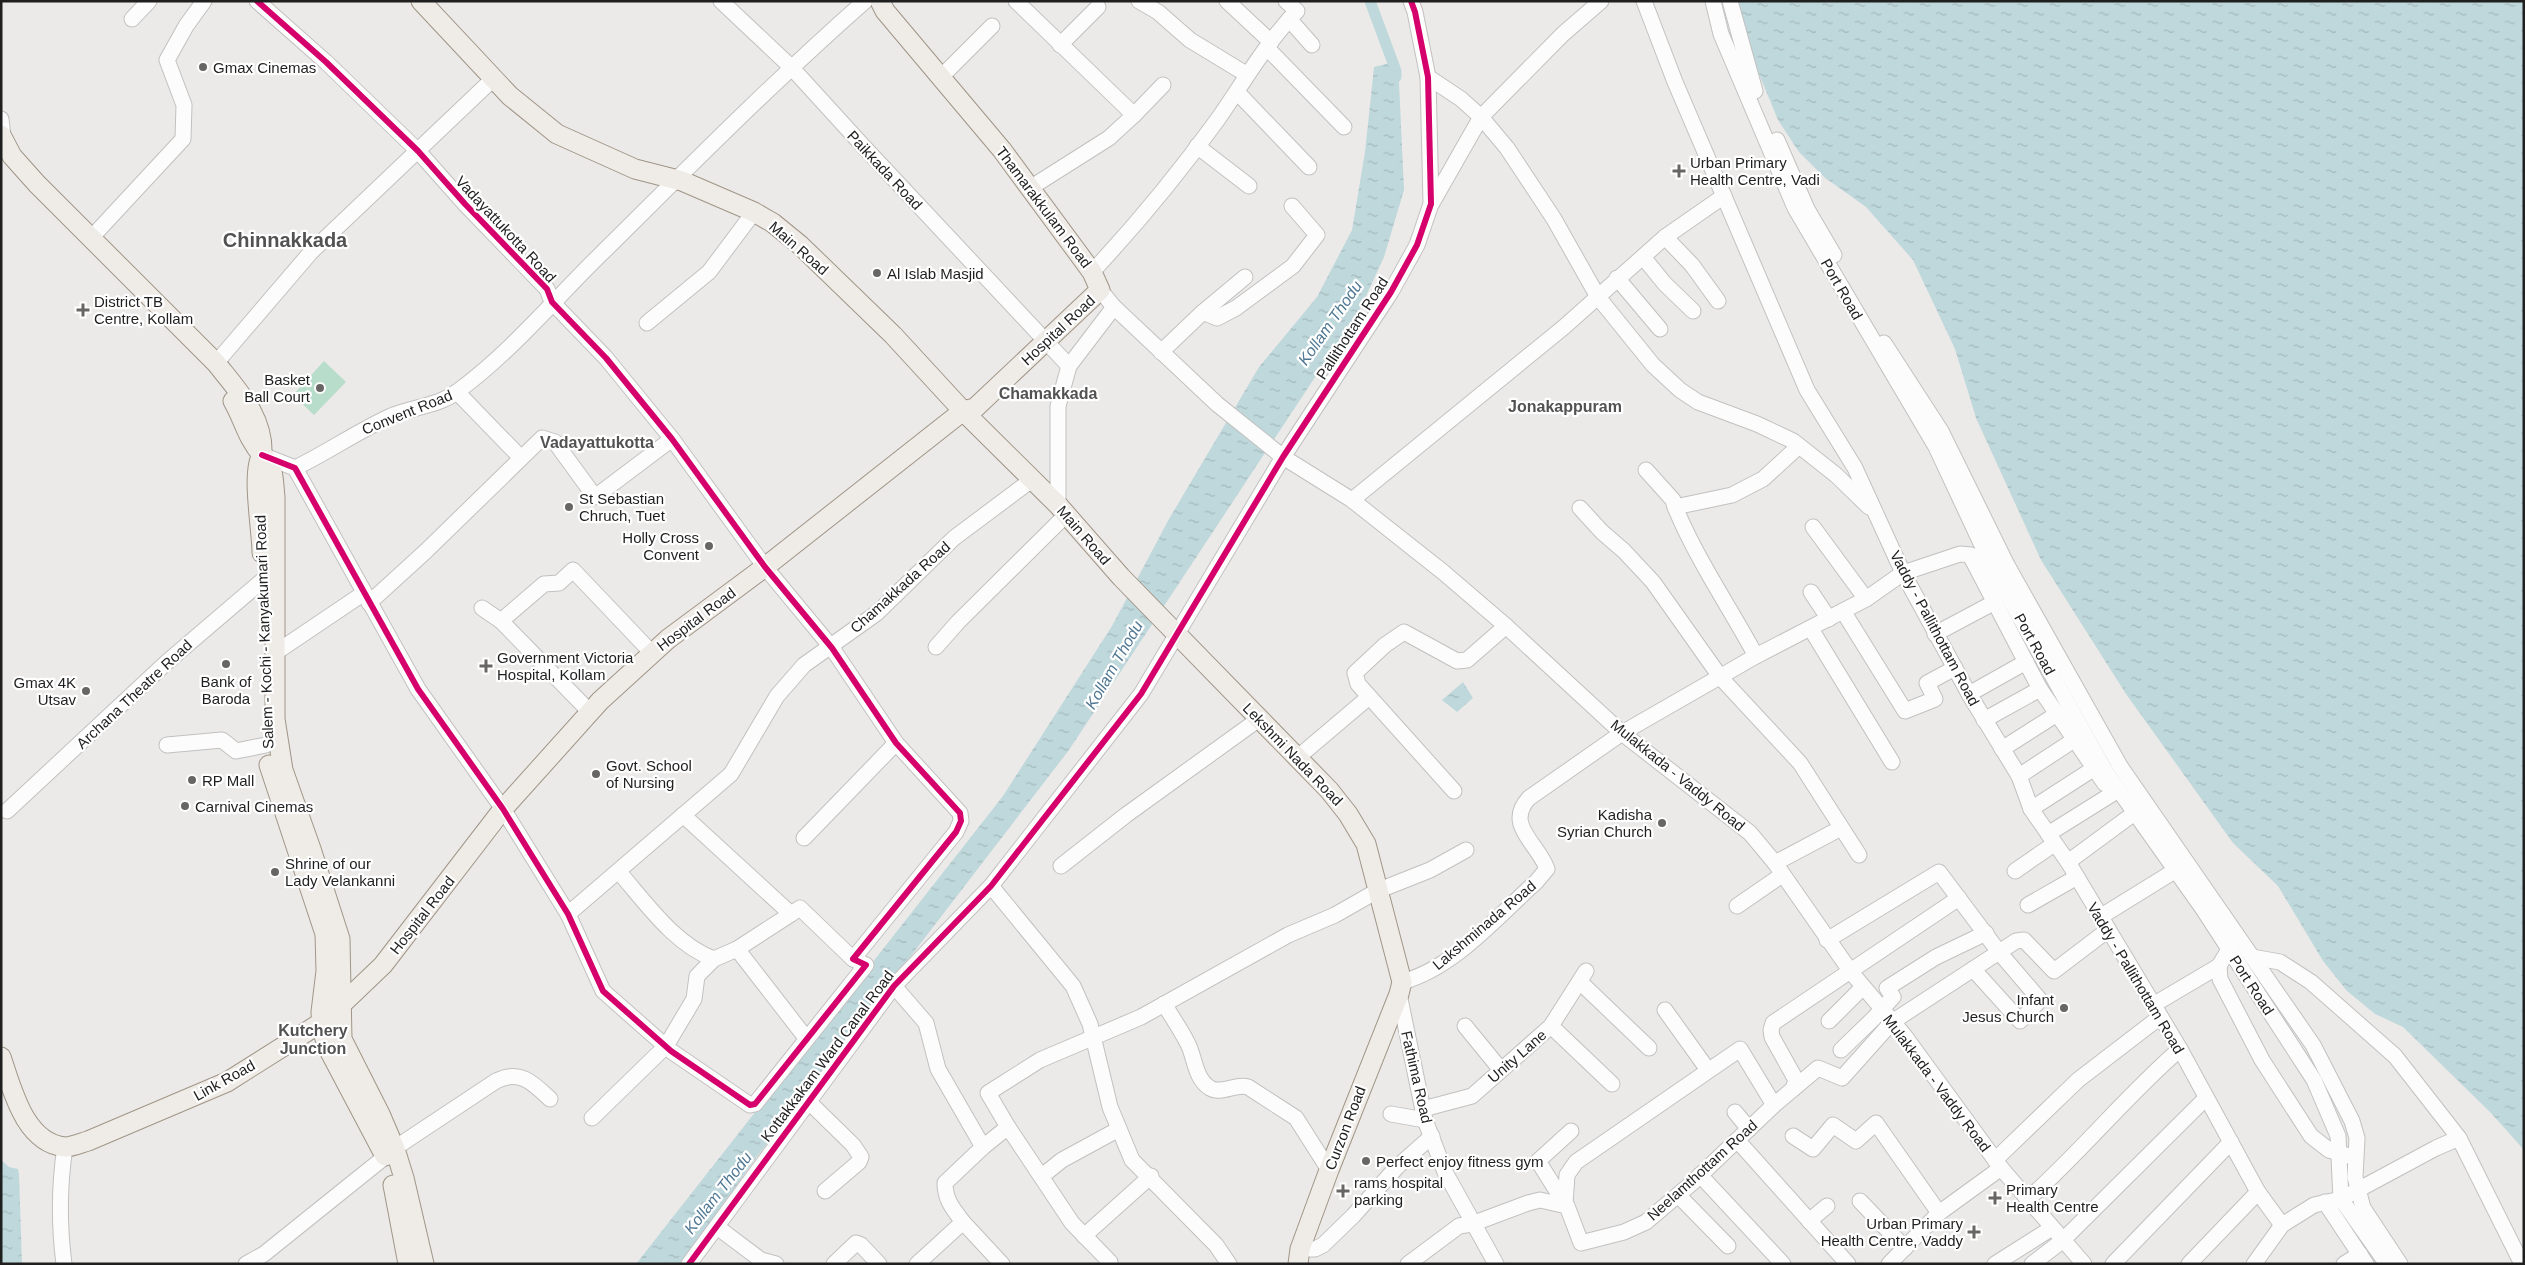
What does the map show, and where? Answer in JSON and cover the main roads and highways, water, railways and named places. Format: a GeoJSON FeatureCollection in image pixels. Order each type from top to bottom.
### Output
{"type":"FeatureCollection","features":[{"type":"Feature","properties":{"kind":"main road","name":"Main Road"},"geometry":{"type":"LineString","coordinates":[[421,1],[510,96],[557,134],[635,169],[676,180],[754,212],[773,223],[800,245],[893,335],[964,411],[1062,510],[1120,577],[1171,628]]}},
{"type":"Feature","properties":{"kind":"main road","name":"Thamarakkulam Road"},"geometry":{"type":"LineString","coordinates":[[880,1],[885,11],[1030,188],[1092,272],[1100,290]]}},
{"type":"Feature","properties":{"kind":"main road","name":"Salem - Kochi - Kanyakumari Road"},"geometry":{"type":"LineString","coordinates":[[2,131],[12,156],[37,184],[216,363],[241,394],[258,422],[263,440],[262,455],[257,462],[257,479],[262,532],[263,688],[266,745],[274,785],[325,934],[326,971],[322,1022],[329,1050],[390,1153],[391,1173],[408,1264]]}},
{"type":"Feature","properties":{"kind":"main road","name":"Salem - Kochi - Kanyakumari Road"},"geometry":{"type":"LineString","coordinates":[[1,158],[193,349],[230,396],[242,417],[250,441],[269,461],[275,497],[275,720],[281,760],[340,940],[342,1039],[380,1114],[390,1153],[410,1202],[424,1264]]}},
{"type":"Feature","properties":{"kind":"main road","name":"Hospital Road"},"geometry":{"type":"LineString","coordinates":[[322,1022],[384,965],[502,809],[590,712],[651,652],[765,567],[964,411],[975,408],[1100,290]]}},
{"type":"Feature","properties":{"kind":"main road","name":"Lekshmi Nada Road"},"geometry":{"type":"LineString","coordinates":[[1171,628],[1297,758],[1348,814],[1366,844],[1401,988]]}},
{"type":"Feature","properties":{"kind":"main road"},"geometry":{"type":"LineString","coordinates":[[326,971],[309,1011],[289,1041],[315,1046],[338,1068]]}},
{"type":"Feature","properties":{"kind":"main road","name":"Curzon Road"},"geometry":{"type":"LineString","coordinates":[[1299,1256],[1329,1170],[1401,988]]}},
{"type":"Feature","properties":{"kind":"main road","name":"Link Road"},"geometry":{"type":"LineString","coordinates":[[1,1057],[17,1102],[29,1125],[41,1137],[65,1147],[88,1141],[110,1130],[227,1082],[289,1041],[322,1022]]}},
{"type":"Feature","properties":{"kind":"water"},"geometry":{"type":"Polygon","coordinates":[[[1737,1],[2524,1],[2524,1150],[2491,1113],[2403,1027],[2375,1014],[2347,991],[2323,961],[2278,886],[2233,843],[2126,694],[2041,560],[1976,418],[1955,349],[1913,260],[1866,207],[1824,177],[1799,152],[1778,120],[1752,57],[1737,1]]]}},
{"type":"Feature","properties":{"kind":"water"},"geometry":{"type":"Polygon","coordinates":[[[1398,61],[1404,190],[1384,257],[1360,309],[1069,750],[755,1159],[681,1264],[636,1264],[1003,796],[1112,626],[1169,519],[1259,367],[1317,297],[1352,230],[1365,152],[1374,67],[1398,61]]]}},
{"type":"Feature","properties":{"kind":"water"},"geometry":{"type":"Polygon","coordinates":[[[1463,682],[1473,698],[1457,712],[1442,700],[1463,682]]]}},
{"type":"Feature","properties":{"kind":"water"},"geometry":{"type":"Polygon","coordinates":[[[1,1160],[9,1167],[18,1169],[22,1264],[1,1264],[1,1160]]]}},
{"type":"Feature","properties":{"kind":"waterway","name":"Kollam Thodu"},"geometry":{"type":"LineString","coordinates":[[1370,1],[1396,71],[1396,77]]}},
{"type":"Feature","properties":{"kind":"place","name":"Gmax Cinemas"},"geometry":{"type":"Point","coordinates":[203,67]}},
{"type":"Feature","properties":{"kind":"place","name":"Urban Primary Health Centre, Vadi"},"geometry":{"type":"Point","coordinates":[1679,171]}},
{"type":"Feature","properties":{"kind":"place","name":"Al Islab Masjid"},"geometry":{"type":"Point","coordinates":[877,273]}},
{"type":"Feature","properties":{"kind":"place","name":"District TB Centre, Kollam"},"geometry":{"type":"Point","coordinates":[83,310]}},
{"type":"Feature","properties":{"kind":"place","name":"Basket Ball Court"},"geometry":{"type":"Point","coordinates":[320,388]}},
{"type":"Feature","properties":{"kind":"place","name":"St Sebastian Chruch, Tuet"},"geometry":{"type":"Point","coordinates":[569,507]}},
{"type":"Feature","properties":{"kind":"place","name":"Holly Cross Convent"},"geometry":{"type":"Point","coordinates":[709,546]}},
{"type":"Feature","properties":{"kind":"place","name":"Bank of Baroda"},"geometry":{"type":"Point","coordinates":[226,664]}},
{"type":"Feature","properties":{"kind":"place","name":"Government Victoria Hospital, Kollam"},"geometry":{"type":"Point","coordinates":[486,666]}},
{"type":"Feature","properties":{"kind":"place","name":"Gmax 4K Utsav"},"geometry":{"type":"Point","coordinates":[86,691]}},
{"type":"Feature","properties":{"kind":"place","name":"Govt. School of Nursing"},"geometry":{"type":"Point","coordinates":[596,774]}},
{"type":"Feature","properties":{"kind":"place","name":"RP Mall"},"geometry":{"type":"Point","coordinates":[192,780]}},
{"type":"Feature","properties":{"kind":"place","name":"Carnival Cinemas"},"geometry":{"type":"Point","coordinates":[185,806]}},
{"type":"Feature","properties":{"kind":"place","name":"Kadisha Syrian Church"},"geometry":{"type":"Point","coordinates":[1662,823]}},
{"type":"Feature","properties":{"kind":"place","name":"Shrine of our Lady Velankanni"},"geometry":{"type":"Point","coordinates":[275,872]}},
{"type":"Feature","properties":{"kind":"place","name":"Infant Jesus Church"},"geometry":{"type":"Point","coordinates":[2064,1008]}},
{"type":"Feature","properties":{"kind":"place","name":"Perfect enjoy fitness gym"},"geometry":{"type":"Point","coordinates":[1366,1161]}},
{"type":"Feature","properties":{"kind":"place","name":"rams hospital parking"},"geometry":{"type":"Point","coordinates":[1343,1191]}},
{"type":"Feature","properties":{"kind":"place","name":"Primary Health Centre"},"geometry":{"type":"Point","coordinates":[1995,1198]}},
{"type":"Feature","properties":{"kind":"place","name":"Urban Primary Health Centre, Vaddy"},"geometry":{"type":"Point","coordinates":[1974,1232]}},
{"type":"Feature","properties":{"kind":"district","name":"Chinnakkada"},"geometry":{"type":"Point","coordinates":[285,240]}},
{"type":"Feature","properties":{"kind":"district","name":"Chamakkada"},"geometry":{"type":"Point","coordinates":[1048,393]}},
{"type":"Feature","properties":{"kind":"district","name":"Jonakappuram"},"geometry":{"type":"Point","coordinates":[1565,406]}},
{"type":"Feature","properties":{"kind":"district","name":"Vadayattukotta"},"geometry":{"type":"Point","coordinates":[597,442]}},
{"type":"Feature","properties":{"kind":"district","name":"Kutchery Junction"},"geometry":{"type":"Point","coordinates":[313,1039]}}]}
